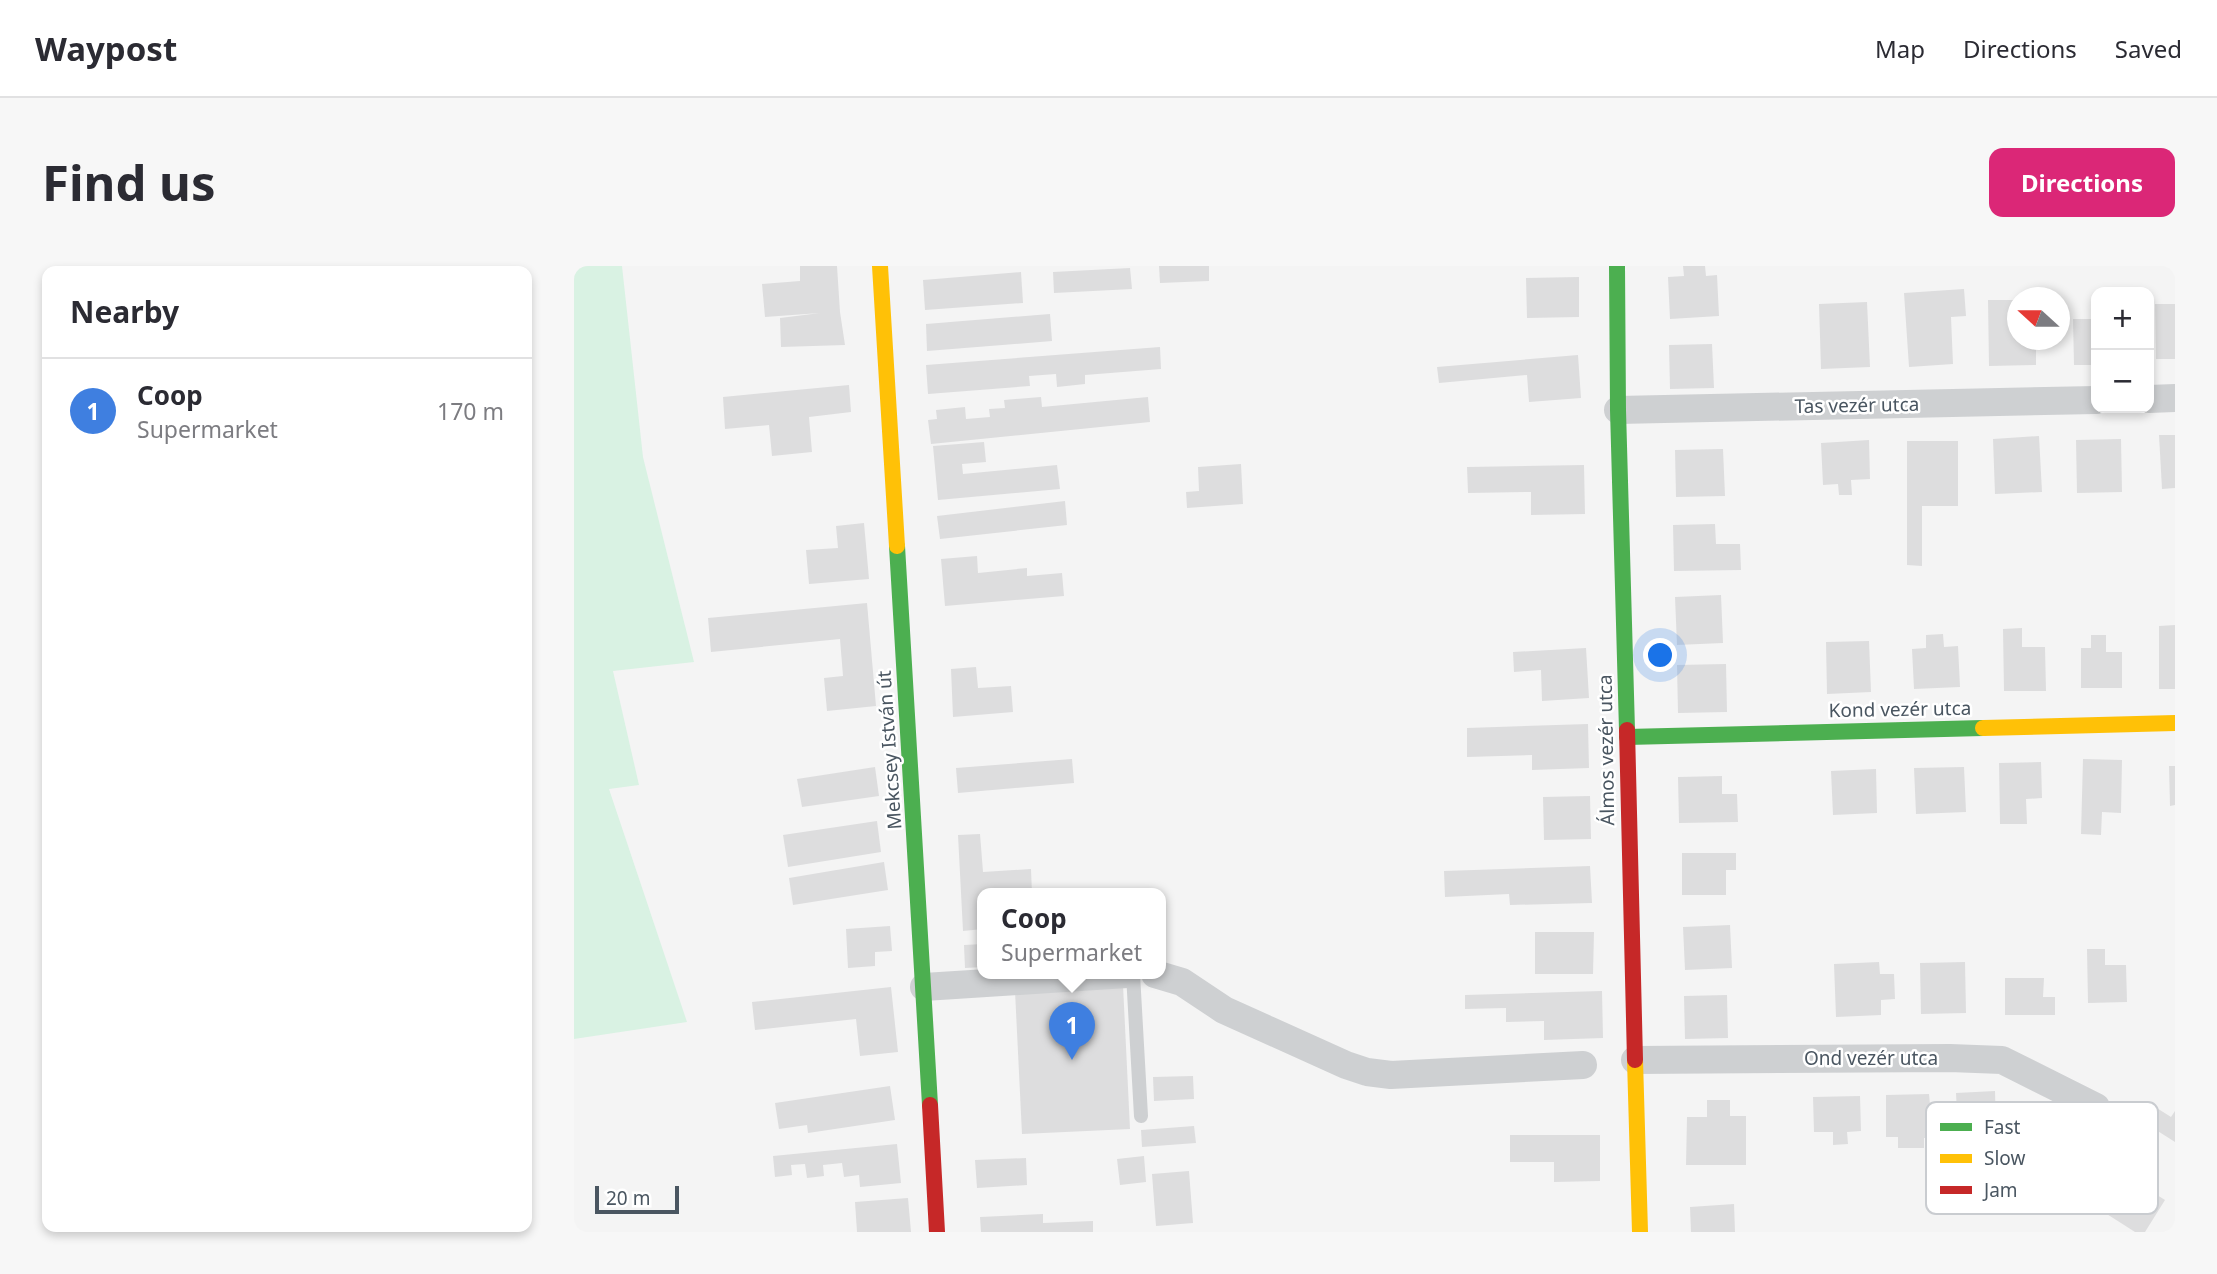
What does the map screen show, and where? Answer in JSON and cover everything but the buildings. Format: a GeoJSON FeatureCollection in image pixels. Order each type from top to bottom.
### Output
{"type":"FeatureCollection","features":[{"type":"Feature","properties":{"kind":"street","name":"Mekcsey István út"},"geometry":{"type":"LineString","coordinates":[[880,266],[924,987],[936,1232]]}},
{"type":"Feature","properties":{"kind":"street","name":"Álmos vezér utca"},"geometry":{"type":"LineString","coordinates":[[1617,266],[1618,410],[1640,1232]]}},
{"type":"Feature","properties":{"kind":"street"},"geometry":{"type":"LineString","coordinates":[[2154,399],[2175,398]]}},
{"type":"Feature","properties":{"kind":"street","name":"Tas vezér utca"},"geometry":{"type":"LineString","coordinates":[[1618,410],[2091,400]]}},
{"type":"Feature","properties":{"kind":"street","name":"Kond vezér utca"},"geometry":{"type":"LineString","coordinates":[[1627,737],[2175,723]]}},
{"type":"Feature","properties":{"kind":"street"},"geometry":{"type":"LineString","coordinates":[[1166,977],[1182,982],[1224,1010],[1367,1072],[1391,1075],[1583,1065]]}},
{"type":"Feature","properties":{"kind":"street"},"geometry":{"type":"LineString","coordinates":[[924,987],[1049,979]]}},
{"type":"Feature","properties":{"kind":"street","name":"Ond vezér utca"},"geometry":{"type":"LineString","coordinates":[[1634,1060],[2003,1060],[2086,1102]]}},
{"type":"Feature","properties":{"kind":"lane"},"geometry":{"type":"LineString","coordinates":[[1133,979],[1141,1116]]}},
{"type":"Feature","properties":{"kind":"green space"},"geometry":{"type":"Polygon","coordinates":[[[574,266],[622,266],[643,457],[694,662],[613,671],[639,785],[609,789],[687,1022],[574,1039],[574,266]]]}},
{"type":"Feature","properties":{"kind":"traffic: fast"},"geometry":{"type":"LineString","coordinates":[[1617,266],[1618,410],[1627,730]]}},
{"type":"Feature","properties":{"kind":"traffic: fast"},"geometry":{"type":"LineString","coordinates":[[897,546],[930,1105]]}},
{"type":"Feature","properties":{"kind":"traffic: fast"},"geometry":{"type":"LineString","coordinates":[[1627,737],[1983,728]]}},
{"type":"Feature","properties":{"kind":"traffic: slow"},"geometry":{"type":"LineString","coordinates":[[880,266],[897,546]]}},
{"type":"Feature","properties":{"kind":"traffic: slow"},"geometry":{"type":"LineString","coordinates":[[1983,728],[2175,723]]}},
{"type":"Feature","properties":{"kind":"traffic: slow"},"geometry":{"type":"LineString","coordinates":[[1635,1060],[1640,1232]]}},
{"type":"Feature","properties":{"kind":"traffic: jam"},"geometry":{"type":"LineString","coordinates":[[1627,730],[1635,1060]]}},
{"type":"Feature","properties":{"kind":"traffic: jam"},"geometry":{"type":"LineString","coordinates":[[930,1105],[937,1232]]}},
{"type":"Feature","properties":{"kind":"place","name":"Coop"},"geometry":{"type":"Point","coordinates":[1072,1060]}}]}
